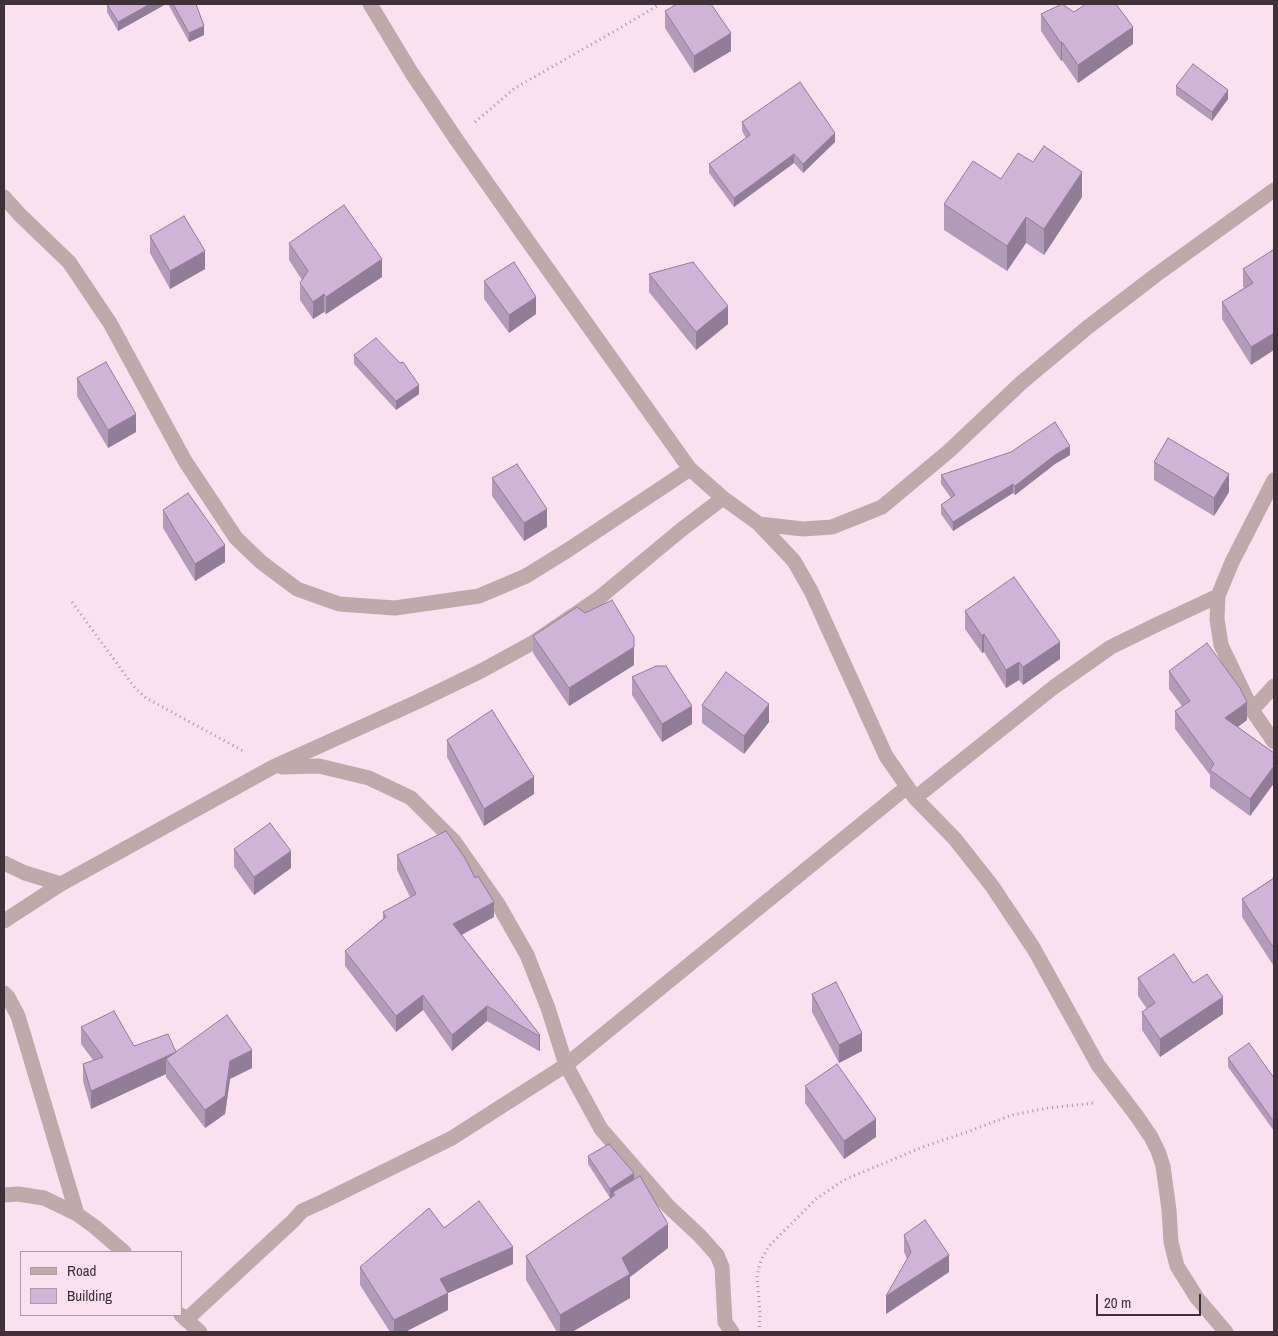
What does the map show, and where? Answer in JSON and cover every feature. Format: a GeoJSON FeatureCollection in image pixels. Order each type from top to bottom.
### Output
{"type":"FeatureCollection","features":[{"type":"Feature","properties":{"kind":"street"},"geometry":{"type":"LineString","coordinates":[[370,4],[411,72],[456,138],[690,469],[723,498],[759,524],[794,561],[811,591],[886,756],[911,792],[955,839],[992,886],[1034,948],[1098,1065],[1125,1099],[1151,1137],[1163,1166],[1171,1242],[1177,1266],[1197,1298],[1226,1332]]}},
{"type":"Feature","properties":{"kind":"street"},"geometry":{"type":"LineString","coordinates":[[759,524],[803,529],[832,527],[882,507],[950,452],[1021,383],[1088,327],[1156,275],[1274,190]]}},
{"type":"Feature","properties":{"kind":"street"},"geometry":{"type":"LineString","coordinates":[[4,197],[69,262],[110,323],[185,461],[236,538],[261,562],[297,589],[339,604],[395,608],[479,596],[526,576],[690,469]]}},
{"type":"Feature","properties":{"kind":"street"},"geometry":{"type":"LineString","coordinates":[[1274,480],[1232,562],[1218,596],[1216,619],[1221,646],[1252,710],[1274,742]]}},
{"type":"Feature","properties":{"kind":"street"},"geometry":{"type":"LineString","coordinates":[[4,921],[60,884],[273,767],[428,697],[534,642],[599,598],[723,498]]}},
{"type":"Feature","properties":{"kind":"street"},"geometry":{"type":"LineString","coordinates":[[200,1332],[184,1318],[302,1211],[324,1202],[452,1138],[566,1065],[911,792],[1054,687],[1112,647],[1218,596]]}},
{"type":"Feature","properties":{"kind":"street"},"geometry":{"type":"LineString","coordinates":[[1252,710],[1274,686]]}},
{"type":"Feature","properties":{"kind":"street"},"geometry":{"type":"LineString","coordinates":[[273,767],[319,766],[369,778],[411,798],[454,841],[498,904],[527,956],[548,1008],[566,1065],[601,1129],[668,1206],[717,1255],[722,1267],[725,1322],[732,1332]]}},
{"type":"Feature","properties":{"kind":"street"},"geometry":{"type":"LineString","coordinates":[[4,863],[24,873],[60,884]]}},
{"type":"Feature","properties":{"kind":"street"},"geometry":{"type":"LineString","coordinates":[[4,993],[18,1016],[77,1214]]}},
{"type":"Feature","properties":{"kind":"street"},"geometry":{"type":"LineString","coordinates":[[4,1195],[18,1194],[44,1198],[77,1214],[123,1251]]}},
{"type":"Feature","properties":{"kind":"path"},"geometry":{"type":"LineString","coordinates":[[456,138],[515,88],[660,4]]}},
{"type":"Feature","properties":{"kind":"path"},"geometry":{"type":"LineString","coordinates":[[72,602],[135,688],[146,698],[273,767]]}},
{"type":"Feature","properties":{"kind":"path"},"geometry":{"type":"LineString","coordinates":[[759,1332],[760,1315],[757,1275],[761,1260],[769,1246],[816,1198],[844,1180],[925,1146],[1012,1115],[1048,1108],[1125,1099]]}},
{"type":"Feature","properties":{"kind":"building"},"geometry":{"type":"Polygon","coordinates":[[[107,4],[150,4],[118,22],[107,4]]]}},
{"type":"Feature","properties":{"kind":"building"},"geometry":{"type":"Polygon","coordinates":[[[173,4],[196,4],[204,26],[189,33],[173,4]]]}},
{"type":"Feature","properties":{"kind":"building"},"geometry":{"type":"Polygon","coordinates":[[[677,4],[711,4],[731,33],[694,56],[665,11],[677,4]]]}},
{"type":"Feature","properties":{"kind":"building"},"geometry":{"type":"Polygon","coordinates":[[[1062,4],[1074,12],[1086,4],[1116,4],[1133,27],[1078,65],[1041,14],[1062,4]]]}},
{"type":"Feature","properties":{"kind":"building"},"geometry":{"type":"Polygon","coordinates":[[[1193,64],[1228,90],[1212,112],[1176,86],[1193,64]]]}},
{"type":"Feature","properties":{"kind":"building"},"geometry":{"type":"Polygon","coordinates":[[[800,82],[835,133],[803,164],[794,154],[734,198],[709,164],[750,135],[742,122],[800,82]]]}},
{"type":"Feature","properties":{"kind":"building"},"geometry":{"type":"Polygon","coordinates":[[[1044,146],[1082,172],[1044,229],[1026,217],[1007,246],[944,204],[973,161],[1001,179],[1018,153],[1033,162],[1044,146]]]}},
{"type":"Feature","properties":{"kind":"building"},"geometry":{"type":"Polygon","coordinates":[[[344,205],[382,259],[326,297],[324,294],[313,302],[300,283],[308,271],[289,243],[344,205]]]}},
{"type":"Feature","properties":{"kind":"building"},"geometry":{"type":"Polygon","coordinates":[[[184,216],[205,251],[170,271],[150,236],[184,216]]]}},
{"type":"Feature","properties":{"kind":"building"},"geometry":{"type":"Polygon","coordinates":[[[1273,250],[1274,333],[1251,347],[1222,302],[1253,283],[1243,269],[1273,250]]]}},
{"type":"Feature","properties":{"kind":"building"},"geometry":{"type":"Polygon","coordinates":[[[514,262],[536,297],[509,315],[484,281],[514,262]]]}},
{"type":"Feature","properties":{"kind":"building"},"geometry":{"type":"Polygon","coordinates":[[[693,262],[728,306],[696,332],[649,274],[693,262]]]}},
{"type":"Feature","properties":{"kind":"building"},"geometry":{"type":"Polygon","coordinates":[[[376,338],[400,363],[403,362],[419,385],[396,401],[354,355],[376,338]]]}},
{"type":"Feature","properties":{"kind":"building"},"geometry":{"type":"Polygon","coordinates":[[[106,362],[136,414],[108,430],[77,378],[106,362]]]}},
{"type":"Feature","properties":{"kind":"building"},"geometry":{"type":"Polygon","coordinates":[[[1055,422],[1070,446],[1055,455],[1015,486],[1013,484],[953,522],[941,505],[955,495],[941,475],[1011,452],[1055,422]]]}},
{"type":"Feature","properties":{"kind":"building"},"geometry":{"type":"Polygon","coordinates":[[[1168,438],[1229,474],[1214,498],[1154,462],[1168,438]]]}},
{"type":"Feature","properties":{"kind":"building"},"geometry":{"type":"Polygon","coordinates":[[[517,464],[547,509],[524,523],[492,478],[517,464]]]}},
{"type":"Feature","properties":{"kind":"building"},"geometry":{"type":"Polygon","coordinates":[[[188,493],[225,545],[195,564],[163,510],[188,493]]]}},
{"type":"Feature","properties":{"kind":"building"},"geometry":{"type":"Polygon","coordinates":[[[1014,577],[1060,642],[1023,667],[1019,662],[1006,670],[984,634],[982,636],[965,611],[1014,577]]]}},
{"type":"Feature","properties":{"kind":"building"},"geometry":{"type":"Polygon","coordinates":[[[612,600],[634,637],[634,647],[569,688],[533,636],[577,607],[585,613],[612,600]]]}},
{"type":"Feature","properties":{"kind":"building"},"geometry":{"type":"Polygon","coordinates":[[[1207,643],[1240,688],[1247,702],[1225,718],[1274,753],[1274,766],[1250,799],[1210,770],[1214,764],[1175,711],[1190,701],[1169,671],[1207,643]]]}},
{"type":"Feature","properties":{"kind":"building"},"geometry":{"type":"Polygon","coordinates":[[[656,666],[666,666],[692,706],[662,724],[632,677],[656,666]]]}},
{"type":"Feature","properties":{"kind":"building"},"geometry":{"type":"Polygon","coordinates":[[[726,672],[769,704],[744,736],[702,705],[726,672]]]}},
{"type":"Feature","properties":{"kind":"building"},"geometry":{"type":"Polygon","coordinates":[[[492,710],[534,777],[484,809],[447,740],[492,710]]]}},
{"type":"Feature","properties":{"kind":"building"},"geometry":{"type":"Polygon","coordinates":[[[270,823],[291,851],[254,877],[234,849],[270,823]]]}},
{"type":"Feature","properties":{"kind":"building"},"geometry":{"type":"Polygon","coordinates":[[[446,831],[465,858],[475,878],[478,876],[494,902],[453,924],[539,1036],[487,1006],[452,1035],[423,995],[396,1016],[345,951],[386,917],[383,912],[416,894],[397,855],[446,831]]]}},
{"type":"Feature","properties":{"kind":"building"},"geometry":{"type":"Polygon","coordinates":[[[1274,878],[1274,946],[1273,947],[1242,899],[1274,878]]]}},
{"type":"Feature","properties":{"kind":"building"},"geometry":{"type":"Polygon","coordinates":[[[1174,954],[1193,983],[1207,974],[1223,997],[1160,1039],[1142,1012],[1155,1003],[1138,978],[1174,954]]]}},
{"type":"Feature","properties":{"kind":"building"},"geometry":{"type":"Polygon","coordinates":[[[836,982],[862,1033],[839,1045],[812,994],[836,982]]]}},
{"type":"Feature","properties":{"kind":"building"},"geometry":{"type":"Polygon","coordinates":[[[114,1011],[134,1046],[168,1034],[176,1052],[91,1091],[83,1064],[103,1057],[81,1027],[114,1011]]]}},
{"type":"Feature","properties":{"kind":"building"},"geometry":{"type":"Polygon","coordinates":[[[227,1015],[252,1050],[230,1061],[225,1096],[205,1110],[166,1059],[227,1015]]]}},
{"type":"Feature","properties":{"kind":"building"},"geometry":{"type":"Polygon","coordinates":[[[1249,1043],[1274,1078],[1274,1122],[1228,1058],[1249,1043]]]}},
{"type":"Feature","properties":{"kind":"building"},"geometry":{"type":"Polygon","coordinates":[[[837,1064],[876,1119],[844,1141],[805,1086],[837,1064]]]}},
{"type":"Feature","properties":{"kind":"building"},"geometry":{"type":"Polygon","coordinates":[[[609,1144],[634,1173],[610,1189],[588,1156],[609,1144]]]}},
{"type":"Feature","properties":{"kind":"building"},"geometry":{"type":"Polygon","coordinates":[[[640,1176],[668,1224],[622,1258],[630,1274],[560,1315],[526,1256],[615,1195],[613,1192],[640,1176]]]}},
{"type":"Feature","properties":{"kind":"building"},"geometry":{"type":"Polygon","coordinates":[[[479,1201],[513,1247],[440,1279],[448,1293],[394,1320],[360,1267],[429,1208],[444,1228],[479,1201]]]}},
{"type":"Feature","properties":{"kind":"building"},"geometry":{"type":"Polygon","coordinates":[[[925,1220],[949,1255],[886,1296],[911,1252],[904,1235],[925,1220]]]}}]}
